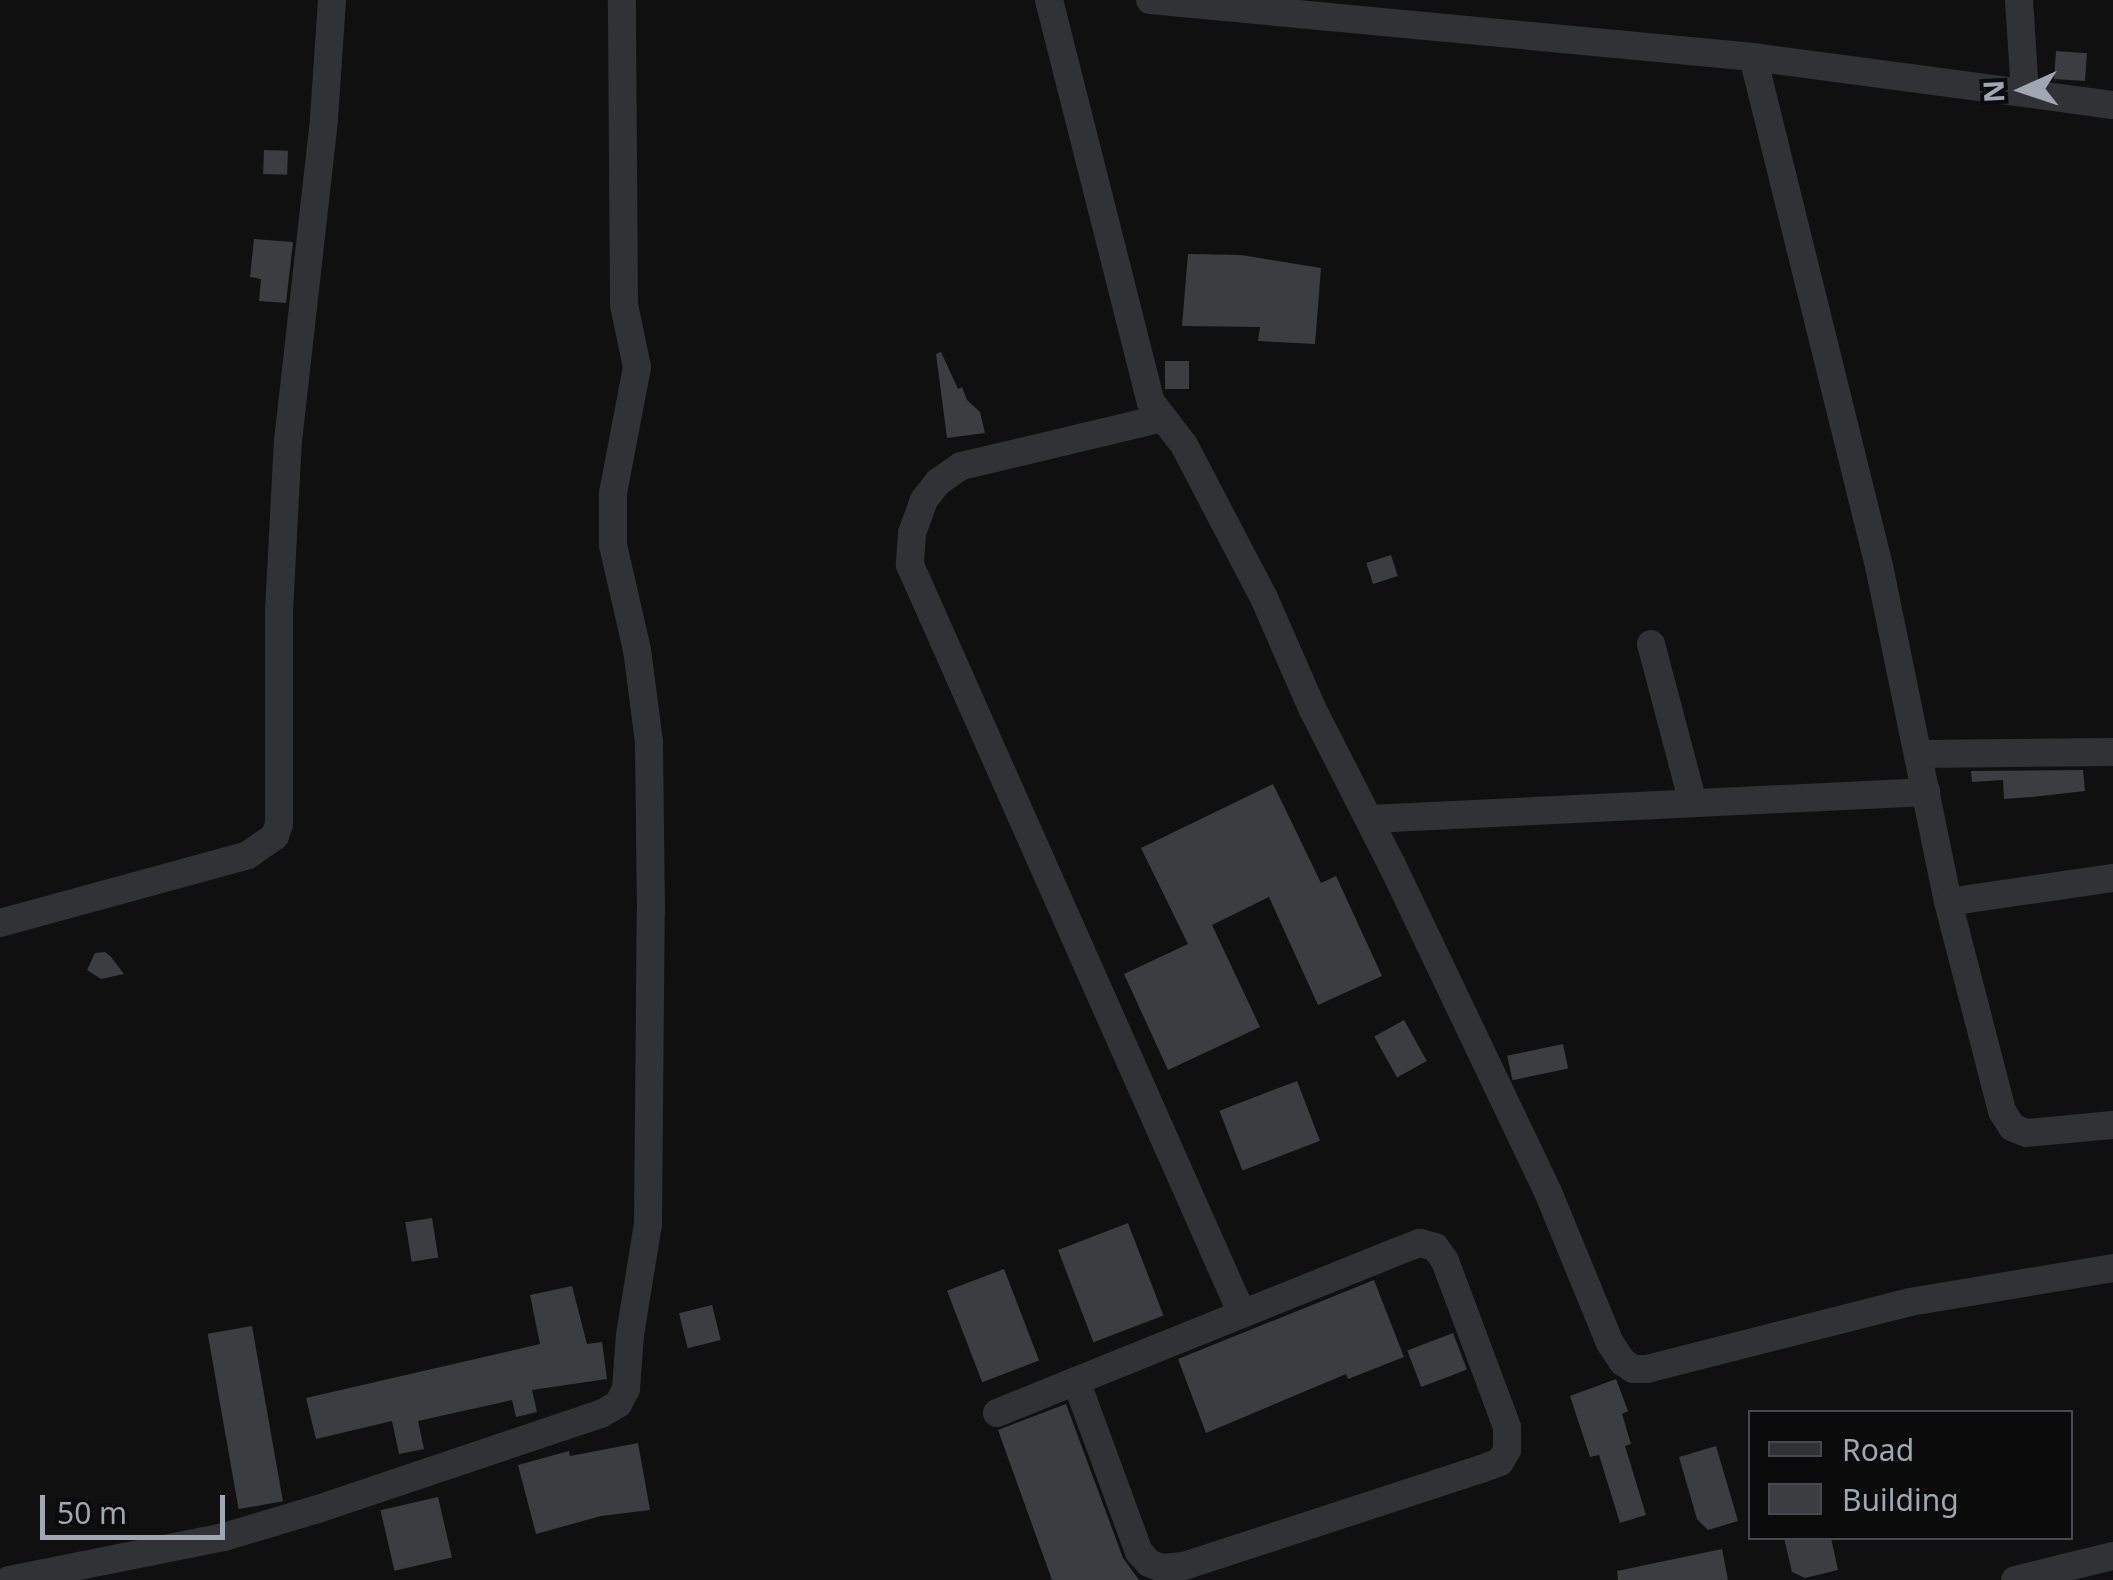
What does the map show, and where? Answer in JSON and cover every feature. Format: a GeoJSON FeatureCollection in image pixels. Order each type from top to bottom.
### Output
{"type":"FeatureCollection","features":[{"type":"Feature","properties":{"kind":"street"},"geometry":{"type":"LineString","coordinates":[[0,922],[248,855],[275,836],[279,824],[279,610],[288,442],[324,118],[332,0]]}},
{"type":"Feature","properties":{"kind":"street"},"geometry":{"type":"LineString","coordinates":[[9,1580],[224,1538],[318,1509],[601,1414],[618,1404],[626,1389],[630,1335],[648,1224],[651,912],[649,742],[638,650],[613,546],[613,493],[638,367],[624,306],[622,0]]}},
{"type":"Feature","properties":{"kind":"street"},"geometry":{"type":"LineString","coordinates":[[1049,0],[1151,402],[1184,445],[1246,564],[1548,1192],[1610,1343],[1634,1369],[1910,1302],[2113,1268]]}},
{"type":"Feature","properties":{"kind":"street"},"geometry":{"type":"LineString","coordinates":[[1150,0],[1348,9],[2113,105]]}},
{"type":"Feature","properties":{"kind":"street"},"geometry":{"type":"LineString","coordinates":[[2019,0],[2025,93]]}},
{"type":"Feature","properties":{"kind":"street"},"geometry":{"type":"LineString","coordinates":[[1753,57],[1879,566],[1948,902],[2002,1110],[2012,1127],[2026,1133],[2113,1124]]}},
{"type":"Feature","properties":{"kind":"street"},"geometry":{"type":"LineString","coordinates":[[1163,418],[962,466],[938,482],[924,500],[912,533],[910,565],[1242,1314]]}},
{"type":"Feature","properties":{"kind":"street"},"geometry":{"type":"LineString","coordinates":[[1651,644],[1693,803]]}},
{"type":"Feature","properties":{"kind":"street"},"geometry":{"type":"LineString","coordinates":[[1918,754],[2113,752]]}},
{"type":"Feature","properties":{"kind":"street"},"geometry":{"type":"LineString","coordinates":[[1370,819],[1926,792]]}},
{"type":"Feature","properties":{"kind":"street"},"geometry":{"type":"LineString","coordinates":[[1948,902],[2113,878]]}},
{"type":"Feature","properties":{"kind":"street"},"geometry":{"type":"LineString","coordinates":[[996,1413],[1420,1243],[1435,1247],[1444,1261],[1507,1427],[1507,1450],[1500,1462],[1481,1470],[1184,1566],[1162,1568],[1149,1563],[1139,1552],[1076,1381]]}},
{"type":"Feature","properties":{"kind":"street"},"geometry":{"type":"LineString","coordinates":[[2015,1580],[2113,1556]]}},
{"type":"Feature","properties":{"kind":"building"},"geometry":{"type":"Polygon","coordinates":[[[2056,51],[2087,53],[2085,81],[2054,79],[2056,51]]]}},
{"type":"Feature","properties":{"kind":"building"},"geometry":{"type":"Polygon","coordinates":[[[264,150],[288,151],[287,175],[263,174],[264,150]]]}},
{"type":"Feature","properties":{"kind":"building"},"geometry":{"type":"Polygon","coordinates":[[[254,239],[293,242],[286,303],[259,301],[261,279],[250,277],[254,239]]]}},
{"type":"Feature","properties":{"kind":"building"},"geometry":{"type":"Polygon","coordinates":[[[1188,254],[1241,255],[1321,268],[1315,344],[1258,341],[1260,327],[1182,326],[1188,254]]]}},
{"type":"Feature","properties":{"kind":"building"},"geometry":{"type":"Polygon","coordinates":[[[941,352],[958,389],[962,387],[967,400],[980,412],[985,433],[947,438],[936,354],[941,352]]]}},
{"type":"Feature","properties":{"kind":"building"},"geometry":{"type":"Polygon","coordinates":[[[1165,361],[1189,361],[1189,389],[1165,389],[1165,361]]]}},
{"type":"Feature","properties":{"kind":"building"},"geometry":{"type":"Polygon","coordinates":[[[1391,555],[1398,576],[1373,584],[1366,563],[1391,555]]]}},
{"type":"Feature","properties":{"kind":"building"},"geometry":{"type":"Polygon","coordinates":[[[2083,770],[2085,791],[2004,799],[2003,780],[1972,782],[1971,771],[2083,770]]]}},
{"type":"Feature","properties":{"kind":"building"},"geometry":{"type":"Polygon","coordinates":[[[1273,784],[1321,883],[1336,876],[1382,976],[1318,1005],[1269,897],[1212,925],[1260,1027],[1168,1070],[1124,974],[1188,944],[1141,848],[1273,784]]]}},
{"type":"Feature","properties":{"kind":"building"},"geometry":{"type":"Polygon","coordinates":[[[105,952],[124,974],[101,979],[87,970],[95,953],[105,952]]]}},
{"type":"Feature","properties":{"kind":"building"},"geometry":{"type":"Polygon","coordinates":[[[1404,1020],[1427,1061],[1397,1078],[1374,1036],[1404,1020]]]}},
{"type":"Feature","properties":{"kind":"building"},"geometry":{"type":"Polygon","coordinates":[[[1563,1044],[1568,1068],[1512,1080],[1507,1056],[1563,1044]]]}},
{"type":"Feature","properties":{"kind":"building"},"geometry":{"type":"Polygon","coordinates":[[[1297,1081],[1320,1141],[1242,1170],[1220,1111],[1297,1081]]]}},
{"type":"Feature","properties":{"kind":"building"},"geometry":{"type":"Polygon","coordinates":[[[432,1218],[438,1258],[412,1262],[405,1222],[432,1218]]]}},
{"type":"Feature","properties":{"kind":"building"},"geometry":{"type":"Polygon","coordinates":[[[1128,1223],[1163,1315],[1093,1342],[1058,1250],[1128,1223]]]}},
{"type":"Feature","properties":{"kind":"building"},"geometry":{"type":"Polygon","coordinates":[[[1004,1269],[1039,1360],[982,1382],[947,1291],[1004,1269]]]}},
{"type":"Feature","properties":{"kind":"building"},"geometry":{"type":"Polygon","coordinates":[[[1374,1280],[1404,1357],[1348,1379],[1346,1374],[1206,1433],[1178,1359],[1374,1280]]]}},
{"type":"Feature","properties":{"kind":"building"},"geometry":{"type":"Polygon","coordinates":[[[572,1286],[587,1344],[602,1342],[607,1379],[532,1390],[537,1412],[516,1417],[512,1400],[418,1421],[424,1449],[399,1454],[392,1421],[316,1439],[306,1398],[540,1344],[530,1295],[572,1286]]]}},
{"type":"Feature","properties":{"kind":"building"},"geometry":{"type":"Polygon","coordinates":[[[712,1305],[721,1340],[688,1348],[679,1313],[712,1305]]]}},
{"type":"Feature","properties":{"kind":"building"},"geometry":{"type":"Polygon","coordinates":[[[252,1326],[283,1501],[239,1509],[208,1334],[252,1326]]]}},
{"type":"Feature","properties":{"kind":"building"},"geometry":{"type":"Polygon","coordinates":[[[1453,1333],[1467,1369],[1421,1387],[1407,1351],[1453,1333]]]}},
{"type":"Feature","properties":{"kind":"building"},"geometry":{"type":"Polygon","coordinates":[[[1616,1379],[1628,1411],[1622,1414],[1631,1444],[1625,1446],[1646,1515],[1620,1523],[1599,1455],[1590,1457],[1570,1396],[1616,1379]]]}},
{"type":"Feature","properties":{"kind":"building"},"geometry":{"type":"Polygon","coordinates":[[[1066,1404],[1123,1558],[1139,1580],[1052,1580],[998,1430],[1066,1404]]]}},
{"type":"Feature","properties":{"kind":"building"},"geometry":{"type":"Polygon","coordinates":[[[638,1443],[650,1510],[601,1516],[536,1534],[518,1465],[569,1451],[570,1456],[638,1443]]]}},
{"type":"Feature","properties":{"kind":"building"},"geometry":{"type":"Polygon","coordinates":[[[1716,1446],[1738,1521],[1708,1530],[1697,1519],[1679,1457],[1716,1446]]]}},
{"type":"Feature","properties":{"kind":"building"},"geometry":{"type":"Polygon","coordinates":[[[438,1497],[452,1557],[394,1571],[381,1510],[438,1497]]]}},
{"type":"Feature","properties":{"kind":"building"},"geometry":{"type":"Polygon","coordinates":[[[1784,1540],[1831,1540],[1838,1570],[1805,1578],[1792,1572],[1784,1540]]]}},
{"type":"Feature","properties":{"kind":"building"},"geometry":{"type":"Polygon","coordinates":[[[1722,1549],[1728,1580],[1618,1580],[1617,1571],[1722,1549]]]}}]}
